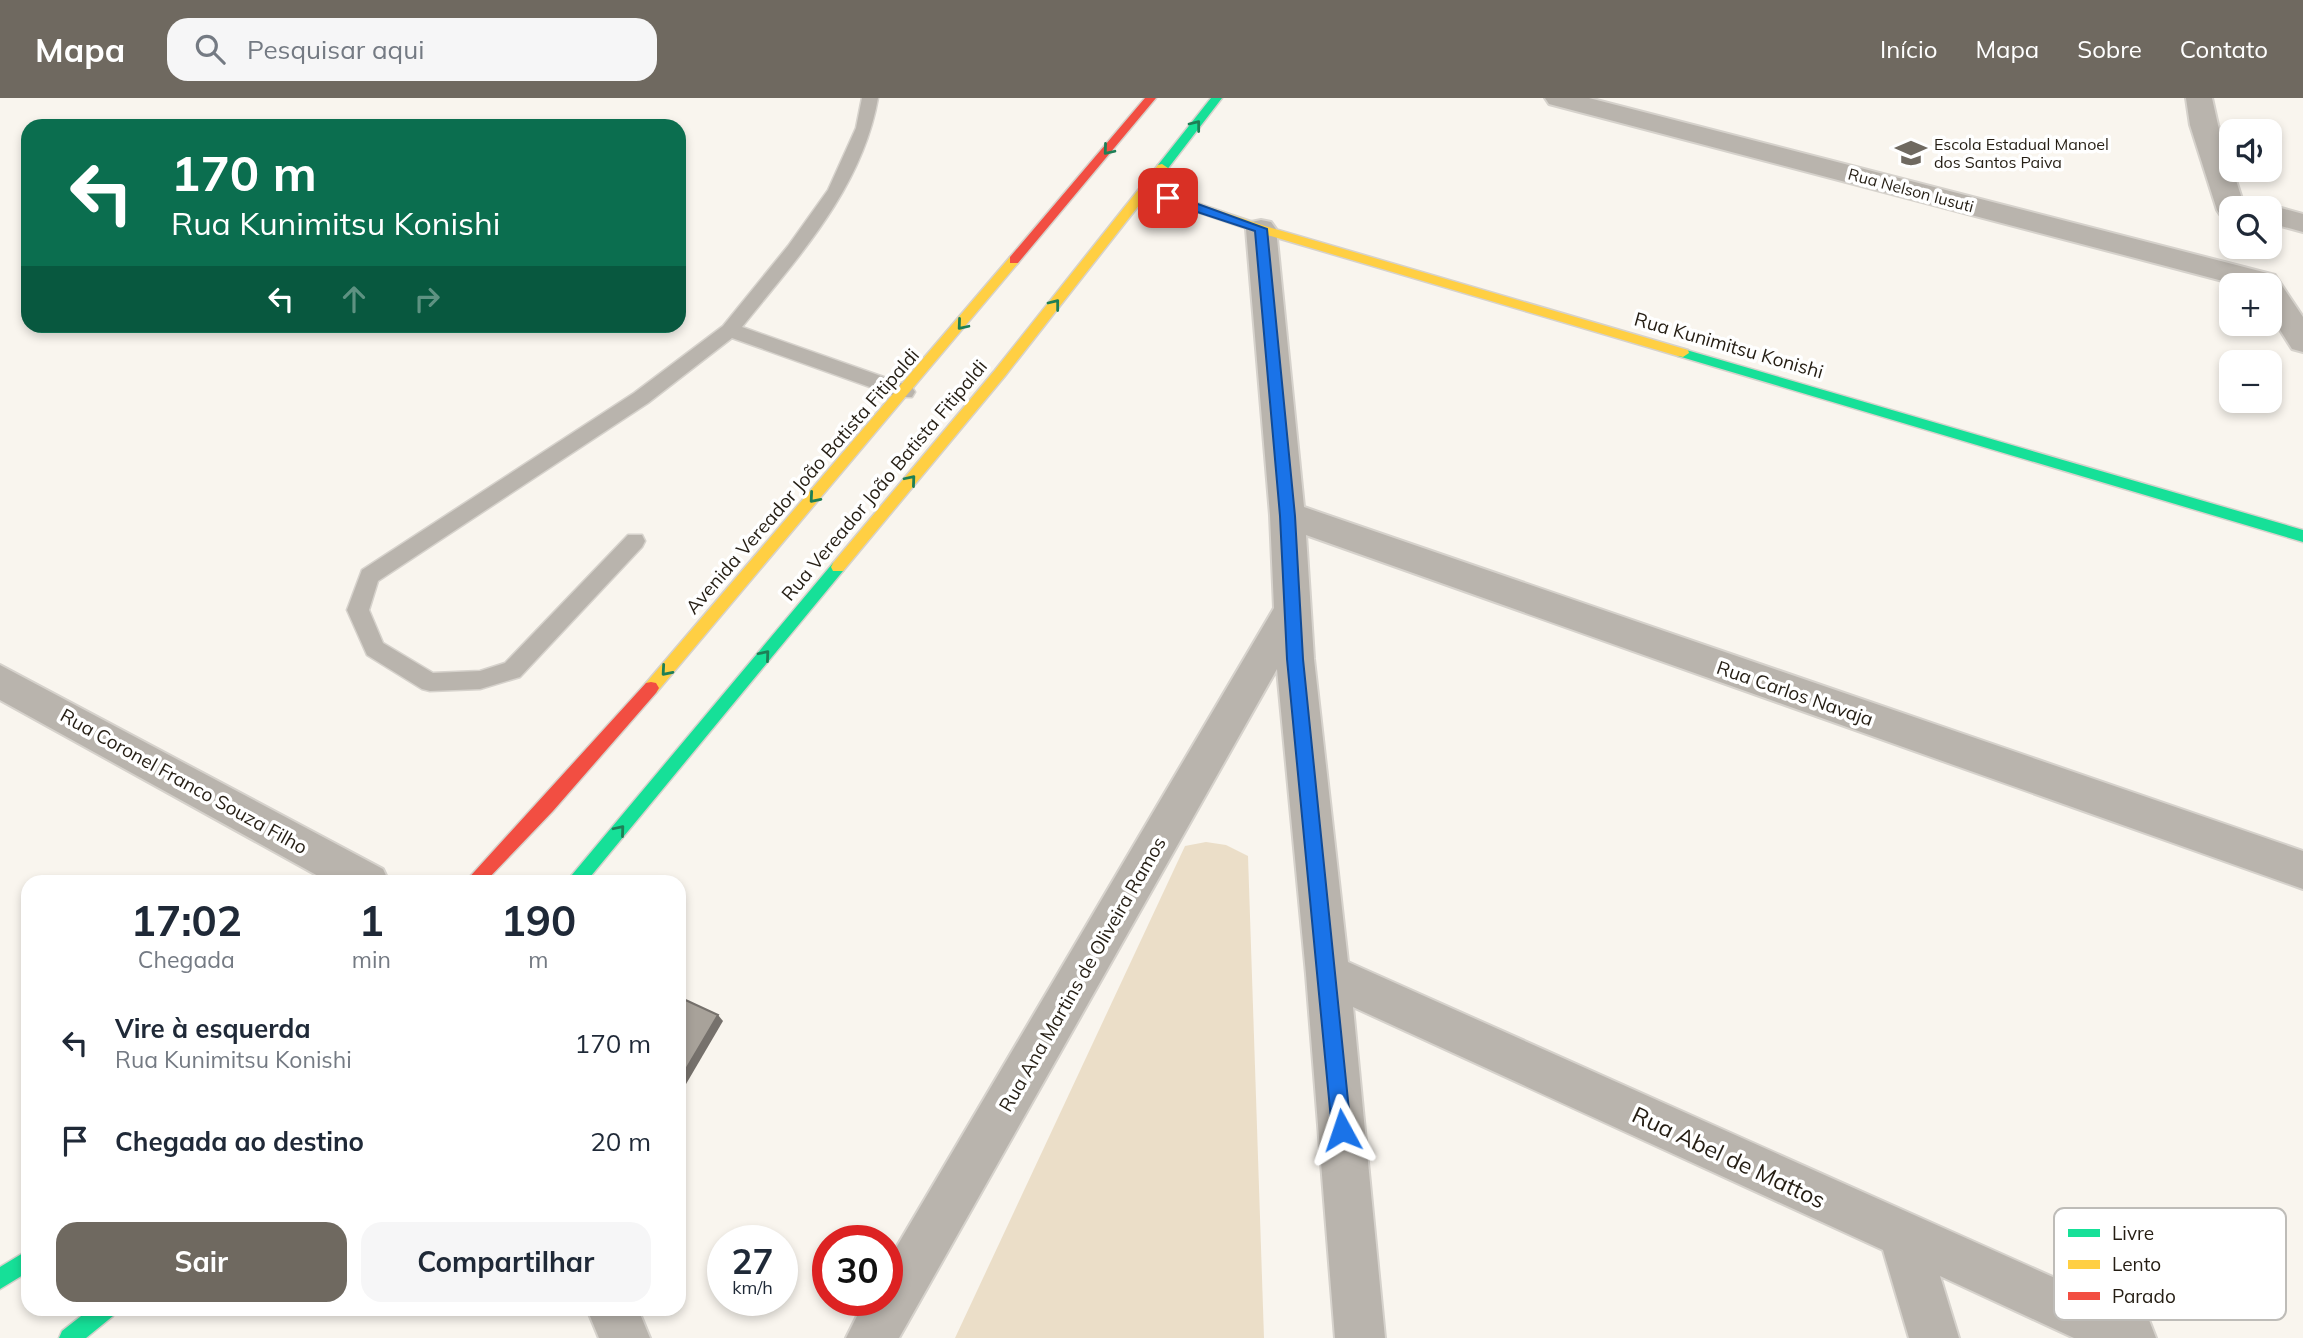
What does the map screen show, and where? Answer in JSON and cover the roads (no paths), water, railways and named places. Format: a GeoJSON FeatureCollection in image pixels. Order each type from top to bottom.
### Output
{"type":"FeatureCollection","features":[{"type":"Feature","properties":{"kind":"main road","name":"Avenida Vereador João Batista Fitipaldi"},"geometry":{"type":"LineString","coordinates":[[481,875],[547,806],[660,678],[1152,98]]}},
{"type":"Feature","properties":{"kind":"main road","name":"Rua Vereador João Batista Fitipaldi"},"geometry":{"type":"LineString","coordinates":[[581,875],[1000,373],[1217,98]]}},
{"type":"Feature","properties":{"kind":"main road","name":"Rua Kunimitsu Konishi"},"geometry":{"type":"LineString","coordinates":[[1145,190],[1261,229],[2303,536]]}},
{"type":"Feature","properties":{"kind":"main road"},"geometry":{"type":"LineString","coordinates":[[0,1279],[21,1265]]}},
{"type":"Feature","properties":{"kind":"main road"},"geometry":{"type":"LineString","coordinates":[[69,1338],[97,1316]]}},
{"type":"Feature","properties":{"kind":"street","name":"Rua Nelson Iusuti"},"geometry":{"type":"LineString","coordinates":[[1558,98],[2219,273]]}},
{"type":"Feature","properties":{"kind":"street"},"geometry":{"type":"LineString","coordinates":[[2199,98],[2204,125],[2231,196]]}},
{"type":"Feature","properties":{"kind":"street"},"geometry":{"type":"LineString","coordinates":[[2282,217],[2303,223]]}},
{"type":"Feature","properties":{"kind":"street"},"geometry":{"type":"LineString","coordinates":[[1261,229],[1287,516],[1292,610],[1360,1338]]}},
{"type":"Feature","properties":{"kind":"street"},"geometry":{"type":"LineString","coordinates":[[2282,309],[2303,341]]}},
{"type":"Feature","properties":{"kind":"street","name":"Rua Carlos Navaja"},"geometry":{"type":"LineString","coordinates":[[1287,516],[2303,870]]}},
{"type":"Feature","properties":{"kind":"street","name":"Rua Ana Martins de Oliveira Ramos"},"geometry":{"type":"LineString","coordinates":[[871,1338],[1292,610]]}},
{"type":"Feature","properties":{"kind":"street","name":"Rua Coronel Franco Souza Filho"},"geometry":{"type":"LineString","coordinates":[[0,681],[355,875]]}},
{"type":"Feature","properties":{"kind":"street","name":"Rua Abel de Mattos"},"geometry":{"type":"LineString","coordinates":[[1328,974],[2054,1304]]}},
{"type":"Feature","properties":{"kind":"street"},"geometry":{"type":"LineString","coordinates":[[1903,1236],[1934,1338]]}},
{"type":"Feature","properties":{"kind":"street"},"geometry":{"type":"LineString","coordinates":[[615,1316],[625,1338]]}},
{"type":"Feature","properties":{"kind":"street","name":"Rua Abel de Mattos"},"geometry":{"type":"LineString","coordinates":[[2091,1320],[2131,1338]]}},
{"type":"Feature","properties":{"kind":"lane"},"geometry":{"type":"LineString","coordinates":[[635,541],[512,670],[480,680],[429,682],[375,649],[358,610],[369,576],[630,406],[730,330],[828,203],[855,155],[869,116],[870,98]]}},
{"type":"Feature","properties":{"kind":"lane"},"geometry":{"type":"LineString","coordinates":[[730,330],[905,392]]}},
{"type":"Feature","properties":{"kind":"place","name":"Escola Estadual Manoel dos Santos Paiva"},"geometry":{"type":"Point","coordinates":[1911,153]}}]}
